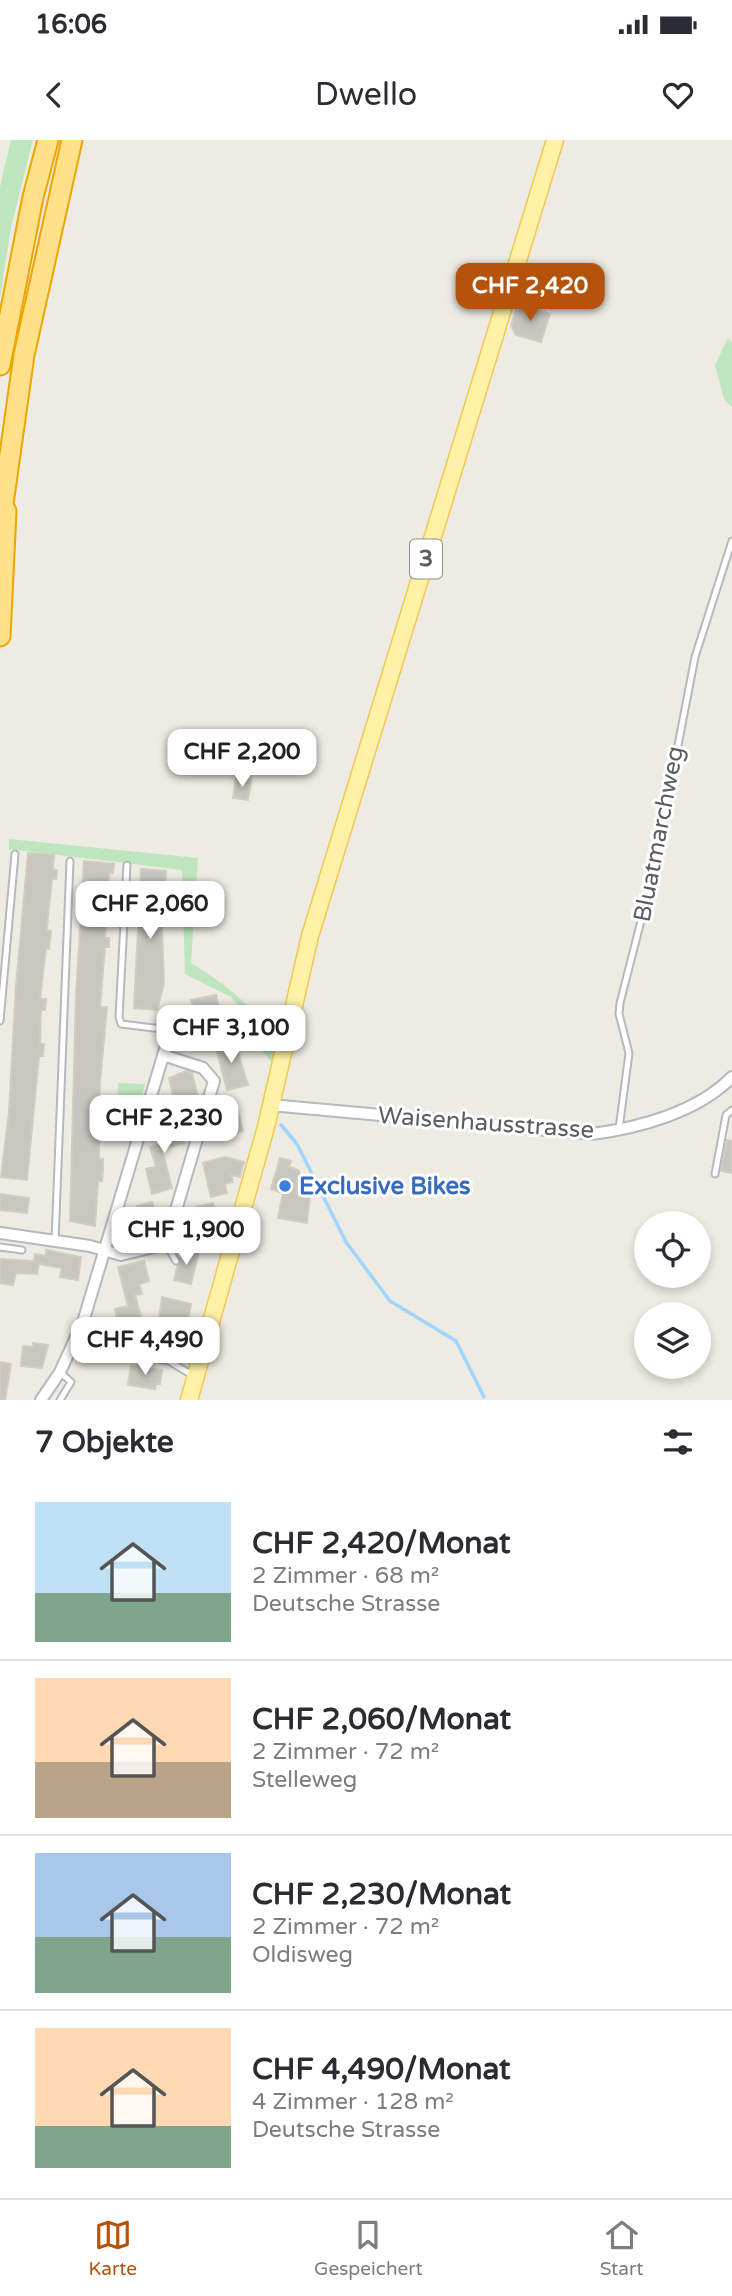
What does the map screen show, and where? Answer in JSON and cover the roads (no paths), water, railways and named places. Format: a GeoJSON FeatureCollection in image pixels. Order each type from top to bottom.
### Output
{"type":"FeatureCollection","features":[{"type":"Feature","properties":{"kind":"highway"},"geometry":{"type":"LineString","coordinates":[[0,365],[33,197],[48,140]]}},
{"type":"Feature","properties":{"kind":"highway"},"geometry":{"type":"LineString","coordinates":[[0,525],[6,470],[37,290],[72,140]]}},
{"type":"Feature","properties":{"kind":"highway"},"geometry":{"type":"LineString","coordinates":[[0,636],[6,568],[6,470]]}},
{"type":"Feature","properties":{"kind":"main road","name":"3"},"geometry":{"type":"LineString","coordinates":[[189,1400],[213,1304],[270,1104],[310,936],[555,140]]}},
{"type":"Feature","properties":{"kind":"street"},"geometry":{"type":"LineString","coordinates":[[41,1400],[60,1372],[83,1322],[175,1016]]}},
{"type":"Feature","properties":{"kind":"street"},"geometry":{"type":"LineString","coordinates":[[0,1233],[121,1255],[166,1244],[214,1082],[203,1068],[163,1055]]}},
{"type":"Feature","properties":{"kind":"street","name":"Waisenhausstrasse"},"geometry":{"type":"LineString","coordinates":[[270,1104],[569,1134],[619,1129],[679,1111],[718,1090],[732,1077]]}},
{"type":"Feature","properties":{"kind":"lane","name":"Bluatmarchweg"},"geometry":{"type":"LineString","coordinates":[[619,1129],[629,1053],[620,1003],[654,870],[695,657],[732,541]]}},
{"type":"Feature","properties":{"kind":"lane"},"geometry":{"type":"LineString","coordinates":[[0,1021],[15,854]]}},
{"type":"Feature","properties":{"kind":"lane"},"geometry":{"type":"LineString","coordinates":[[55,1241],[70,861]]}},
{"type":"Feature","properties":{"kind":"lane"},"geometry":{"type":"LineString","coordinates":[[127,865],[121,1024],[170,1030]]}},
{"type":"Feature","properties":{"kind":"lane"},"geometry":{"type":"LineString","coordinates":[[715,1174],[726,1115],[732,1110]]}},
{"type":"Feature","properties":{"kind":"lane"},"geometry":{"type":"LineString","coordinates":[[166,1244],[176,1261]]}},
{"type":"Feature","properties":{"kind":"lane"},"geometry":{"type":"LineString","coordinates":[[0,1247],[22,1250]]}},
{"type":"Feature","properties":{"kind":"lane"},"geometry":{"type":"LineString","coordinates":[[83,1322],[97,1329],[121,1353],[169,1361],[196,1377]]}},
{"type":"Feature","properties":{"kind":"lane"},"geometry":{"type":"LineString","coordinates":[[60,1372],[71,1382],[60,1400]]}},
{"type":"Feature","properties":{"kind":"waterway"},"geometry":{"type":"LineString","coordinates":[[281,1125],[297,1144],[346,1242],[390,1301],[456,1341],[484,1397]]}},
{"type":"Feature","properties":{"kind":"place","name":"Exclusive Bikes"},"geometry":{"type":"Point","coordinates":[285,1186]}}]}
